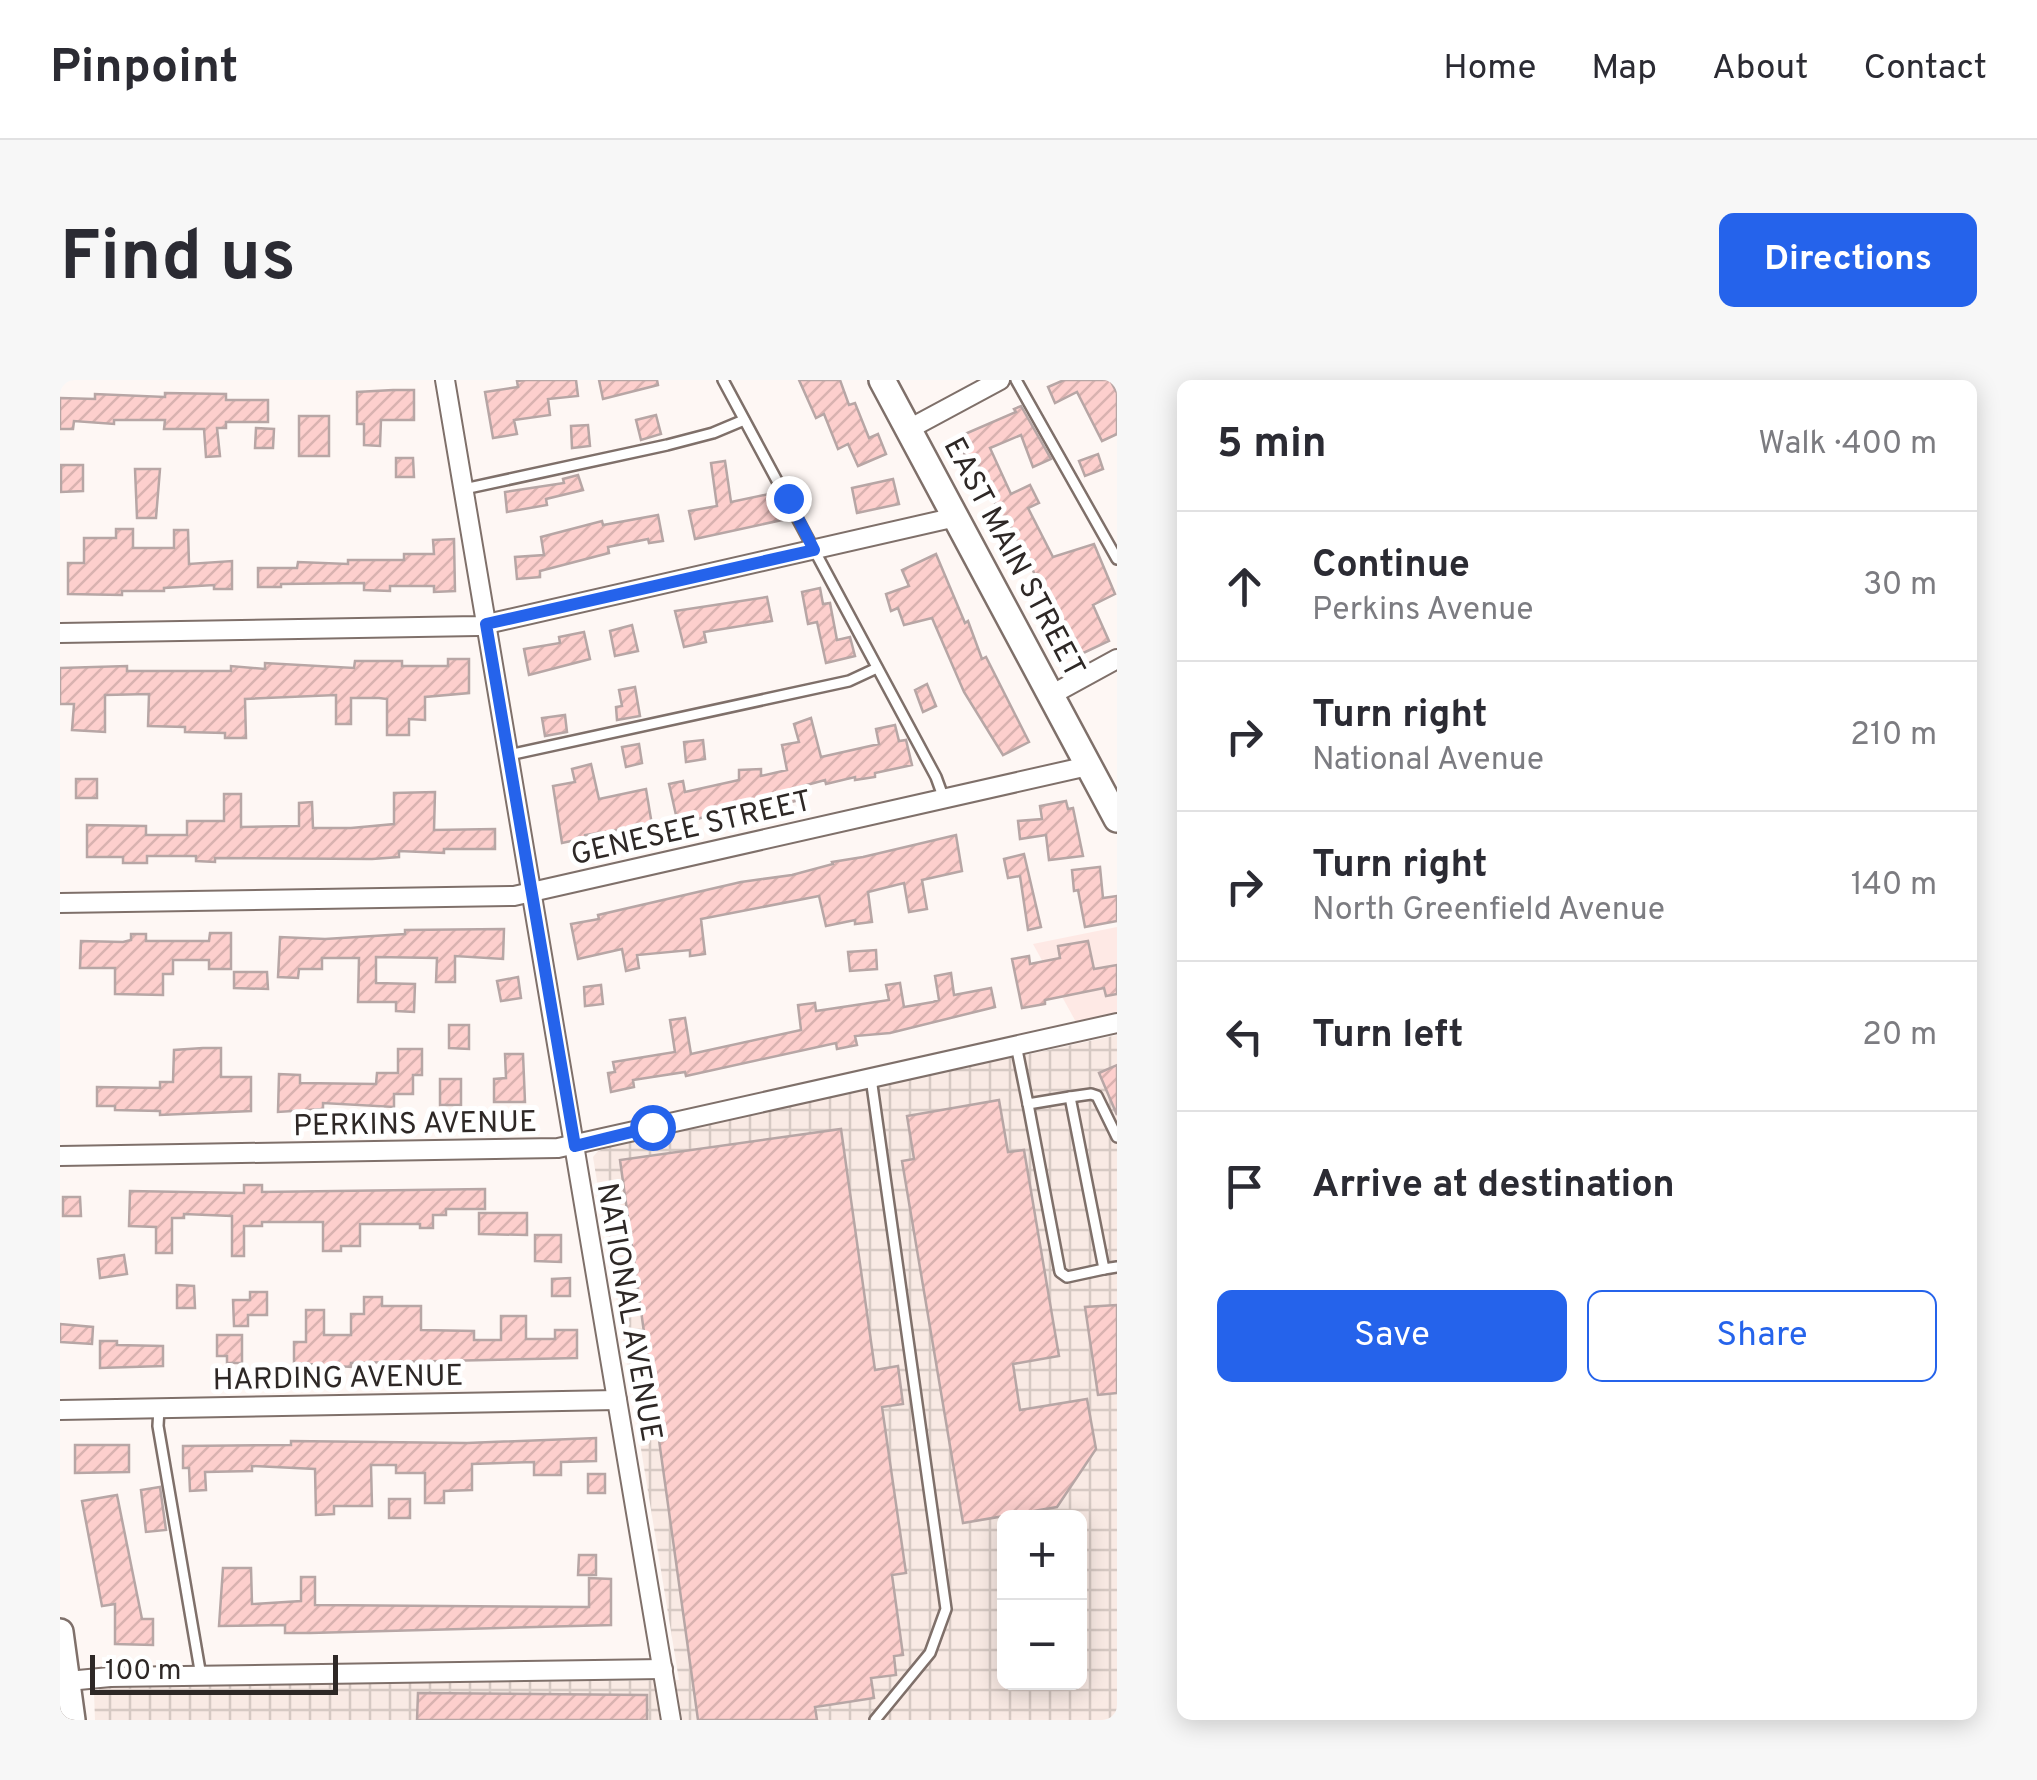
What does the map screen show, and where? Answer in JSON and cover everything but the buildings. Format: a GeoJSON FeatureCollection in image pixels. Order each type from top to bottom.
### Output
{"type":"FeatureCollection","features":[{"type":"Feature","properties":{"kind":"main road","name":"EAST MAIN STREET"},"geometry":{"type":"LineString","coordinates":[[882,380],[1117,818]]}},
{"type":"Feature","properties":{"kind":"main road"},"geometry":{"type":"LineString","coordinates":[[63,1656],[72,1720]]}},
{"type":"Feature","properties":{"kind":"street","name":"NATIONAL AVENUE"},"geometry":{"type":"LineString","coordinates":[[444,380],[671,1720]]}},
{"type":"Feature","properties":{"kind":"street"},"geometry":{"type":"LineString","coordinates":[[909,429],[1000,380]]}},
{"type":"Feature","properties":{"kind":"street"},"geometry":{"type":"LineString","coordinates":[[60,633],[486,624],[956,517]]}},
{"type":"Feature","properties":{"kind":"street"},"geometry":{"type":"LineString","coordinates":[[1052,695],[1117,659]]}},
{"type":"Feature","properties":{"kind":"street","name":"GENESEE STREET"},"geometry":{"type":"LineString","coordinates":[[60,903],[494,896],[532,892],[1088,766]]}},
{"type":"Feature","properties":{"kind":"street","name":"PERKINS AVENUE"},"geometry":{"type":"LineString","coordinates":[[60,1156],[552,1149],[1117,1023]]}},
{"type":"Feature","properties":{"kind":"street","name":"HARDING AVENUE"},"geometry":{"type":"LineString","coordinates":[[60,1410],[617,1400]]}},
{"type":"Feature","properties":{"kind":"street"},"geometry":{"type":"LineString","coordinates":[[63,1656],[201,1676],[663,1669]]}},
{"type":"Feature","properties":{"kind":"lane"},"geometry":{"type":"LineString","coordinates":[[723,380],[944,799]]}},
{"type":"Feature","properties":{"kind":"lane"},"geometry":{"type":"LineString","coordinates":[[1016,380],[1117,558]]}},
{"type":"Feature","properties":{"kind":"lane"},"geometry":{"type":"LineString","coordinates":[[464,488],[668,445],[744,420]]}},
{"type":"Feature","properties":{"kind":"lane"},"geometry":{"type":"LineString","coordinates":[[509,755],[850,681],[877,668]]}},
{"type":"Feature","properties":{"kind":"lane"},"geometry":{"type":"LineString","coordinates":[[1016,1045],[1060,1272],[1067,1277],[1117,1267]]}},
{"type":"Feature","properties":{"kind":"lane"},"geometry":{"type":"LineString","coordinates":[[870,1078],[946,1608],[930,1653],[875,1720]]}},
{"type":"Feature","properties":{"kind":"lane"},"geometry":{"type":"LineString","coordinates":[[1028,1104],[1096,1095],[1117,1137]]}},
{"type":"Feature","properties":{"kind":"lane"},"geometry":{"type":"LineString","coordinates":[[1070,1097],[1104,1269]]}},
{"type":"Feature","properties":{"kind":"lane"},"geometry":{"type":"LineString","coordinates":[[158,1408],[201,1676]]}},
{"type":"Feature","properties":{"kind":"shaded area"},"geometry":{"type":"Polygon","coordinates":[[[1117,927],[1117,1012],[1076,1022],[1033,944],[1117,927]]]}},
{"type":"Feature","properties":{"kind":"shaded area"},"geometry":{"type":"Polygon","coordinates":[[[1117,1035],[1117,1720],[95,1720],[94,1693],[115,1686],[679,1680],[593,1157],[598,1151],[1117,1035]]]}},
{"type":"Feature","properties":{"kind":"route"},"geometry":{"type":"LineString","coordinates":[[652,1127],[575,1146],[486,624],[814,550],[788,498]]}}]}
